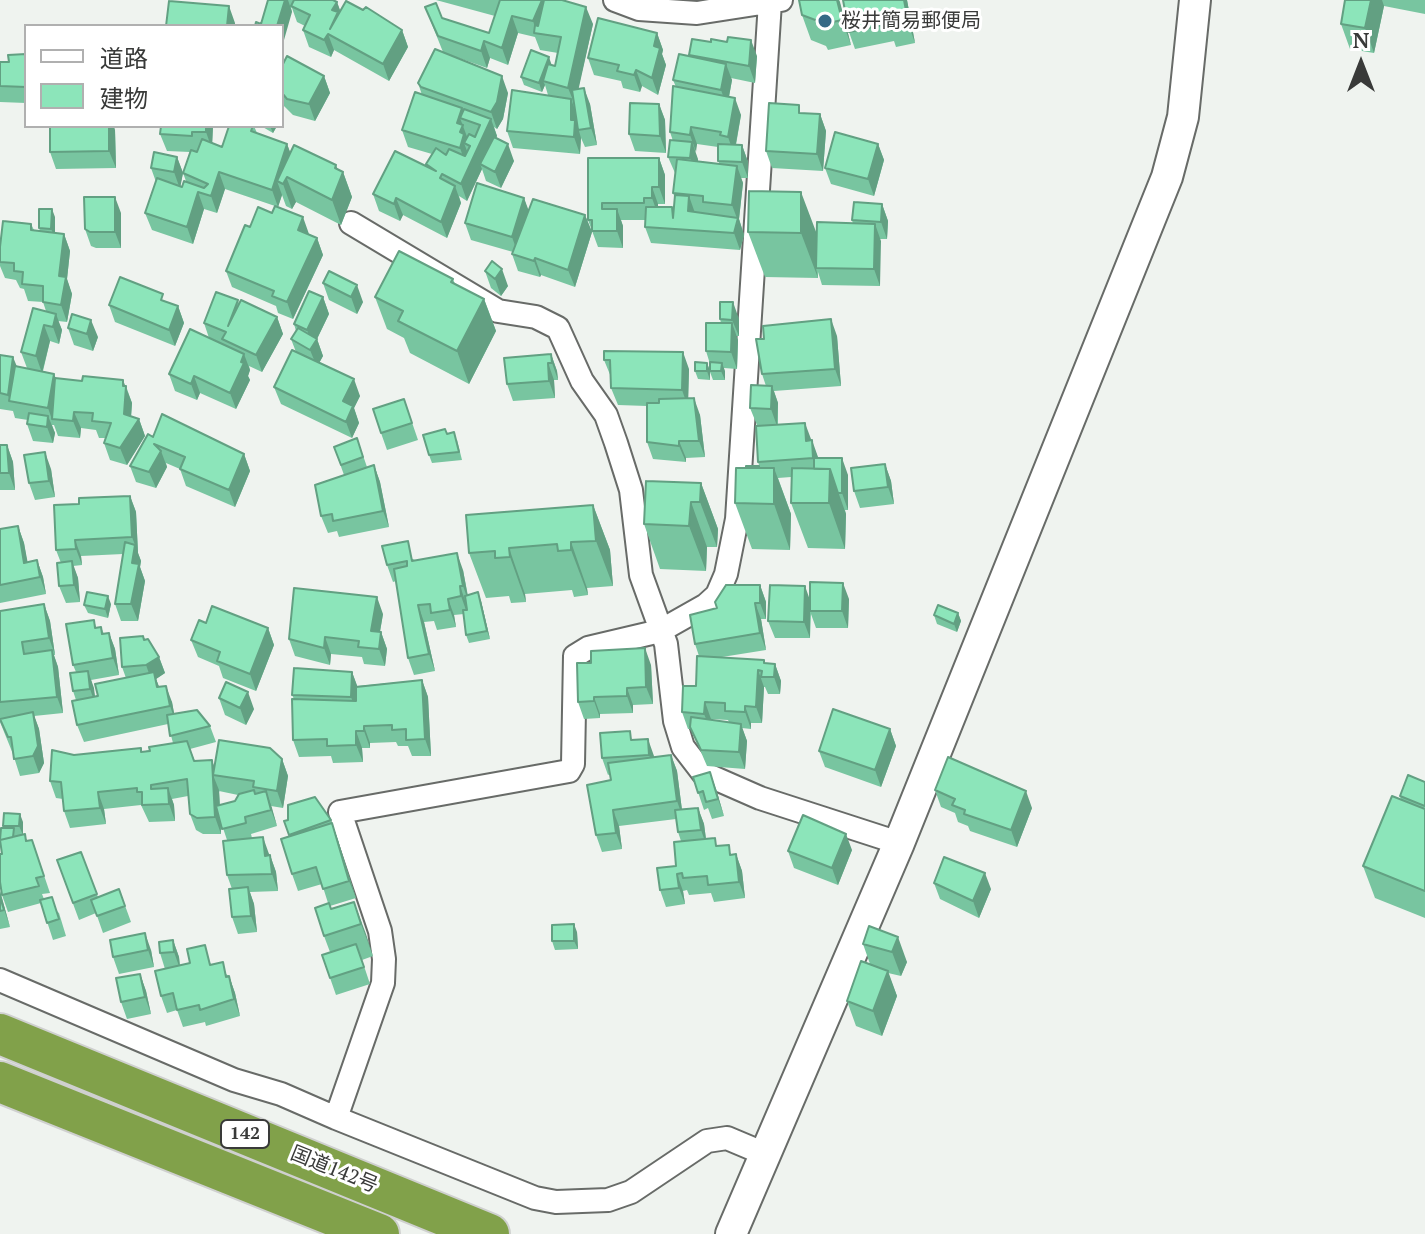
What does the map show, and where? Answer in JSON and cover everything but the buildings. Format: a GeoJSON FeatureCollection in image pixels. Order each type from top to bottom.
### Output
{"type":"FeatureCollection","features":[{"type":"Feature","properties":{"kind":"highway","name":"国道142号"},"geometry":{"type":"LineString","coordinates":[[0,1034],[489,1234]]}},
{"type":"Feature","properties":{"kind":"highway","name":"142"},"geometry":{"type":"LineString","coordinates":[[0,1082],[379,1234]]}},
{"type":"Feature","properties":{"kind":"street"},"geometry":{"type":"LineString","coordinates":[[336,1118],[383,983],[384,959],[380,931],[340,812],[569,771],[573,764],[572,666],[575,656],[600,644],[660,631],[717,595],[726,574],[737,519],[775,1],[681,13],[639,9],[615,0]]}},
{"type":"Feature","properties":{"kind":"street"},"geometry":{"type":"LineString","coordinates":[[731,1234],[899,843],[1167,177],[1183,117],[1195,0]]}},
{"type":"Feature","properties":{"kind":"street"},"geometry":{"type":"LineString","coordinates":[[351,223],[498,311],[536,317],[558,328],[582,381],[606,415],[616,443],[631,490],[641,575],[666,644],[675,721],[683,747],[703,773],[760,798],[899,843]]}},
{"type":"Feature","properties":{"kind":"street"},"geometry":{"type":"LineString","coordinates":[[0,980],[234,1080],[281,1094],[535,1198],[556,1202],[608,1200],[631,1192],[707,1141],[727,1138],[765,1154]]}},
{"type":"Feature","properties":{"kind":"place","name":"桜井簡易郵便局"},"geometry":{"type":"Point","coordinates":[825,21]}}]}
